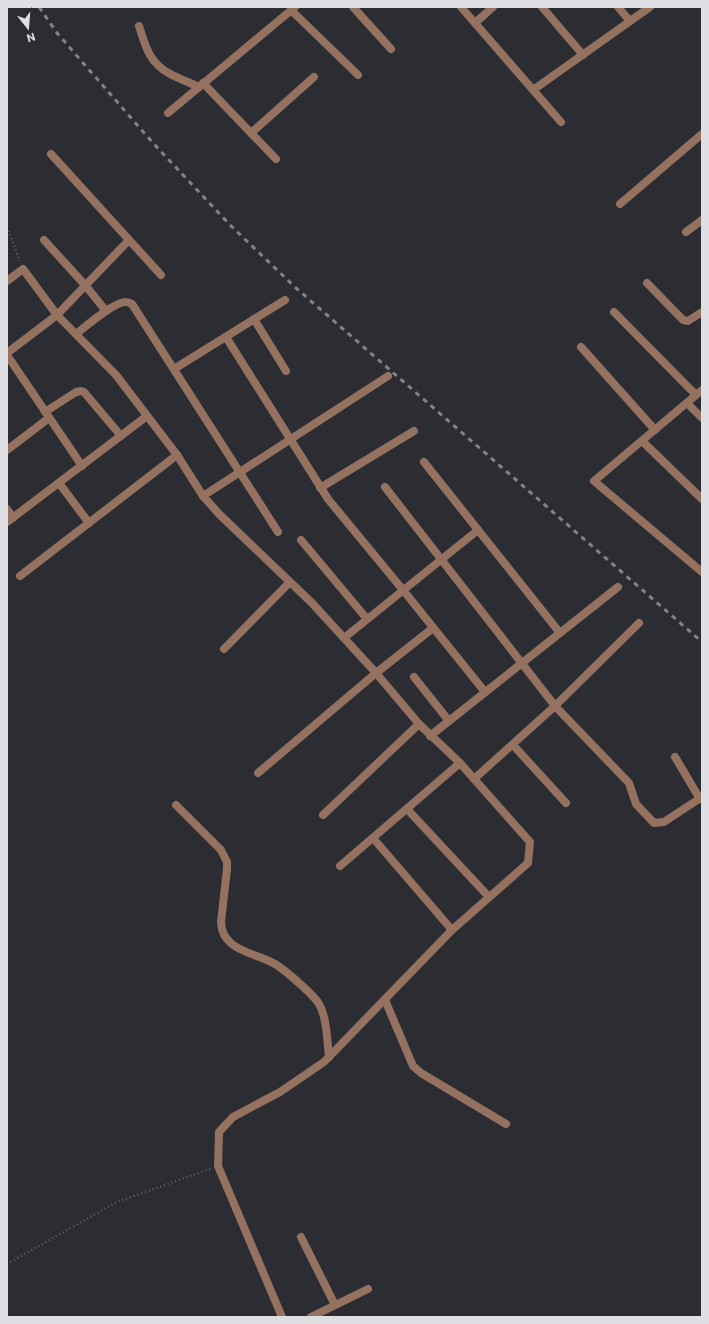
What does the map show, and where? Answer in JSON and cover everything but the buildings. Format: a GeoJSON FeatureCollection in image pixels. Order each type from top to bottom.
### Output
{"type":"FeatureCollection","features":[{"type":"Feature","properties":{"kind":"street"},"geometry":{"type":"LineString","coordinates":[[353,7],[391,49]]}},
{"type":"Feature","properties":{"kind":"street"},"geometry":{"type":"LineString","coordinates":[[461,7],[561,122]]}},
{"type":"Feature","properties":{"kind":"street"},"geometry":{"type":"LineString","coordinates":[[474,23],[493,7]]}},
{"type":"Feature","properties":{"kind":"street"},"geometry":{"type":"LineString","coordinates":[[542,7],[583,55]]}},
{"type":"Feature","properties":{"kind":"street"},"geometry":{"type":"LineString","coordinates":[[618,7],[630,21]]}},
{"type":"Feature","properties":{"kind":"street"},"geometry":{"type":"LineString","coordinates":[[533,90],[650,7]]}},
{"type":"Feature","properties":{"kind":"street"},"geometry":{"type":"LineString","coordinates":[[168,113],[293,8],[358,75]]}},
{"type":"Feature","properties":{"kind":"street"},"geometry":{"type":"LineString","coordinates":[[139,26],[146,46],[155,63],[168,72],[201,85],[276,159]]}},
{"type":"Feature","properties":{"kind":"street"},"geometry":{"type":"LineString","coordinates":[[251,133],[314,77]]}},
{"type":"Feature","properties":{"kind":"street"},"geometry":{"type":"LineString","coordinates":[[620,204],[702,134]]}},
{"type":"Feature","properties":{"kind":"street"},"geometry":{"type":"LineString","coordinates":[[51,154],[161,275]]}},
{"type":"Feature","properties":{"kind":"street"},"geometry":{"type":"LineString","coordinates":[[686,232],[702,220]]}},
{"type":"Feature","properties":{"kind":"street"},"geometry":{"type":"LineString","coordinates":[[44,240],[85,285],[106,311]]}},
{"type":"Feature","properties":{"kind":"street"},"geometry":{"type":"LineString","coordinates":[[82,466],[7,354],[57,315],[129,240]]}},
{"type":"Feature","properties":{"kind":"street"},"geometry":{"type":"LineString","coordinates":[[7,281],[23,268],[57,315],[116,375],[177,455],[203,496],[219,514],[312,603],[376,672],[419,724],[460,763],[530,842],[528,863],[452,930],[324,1062],[280,1092],[233,1117],[219,1132],[218,1166],[282,1317]]}},
{"type":"Feature","properties":{"kind":"street"},"geometry":{"type":"LineString","coordinates":[[647,283],[684,320],[688,321],[702,312]]}},
{"type":"Feature","properties":{"kind":"street"},"geometry":{"type":"LineString","coordinates":[[174,369],[285,300]]}},
{"type":"Feature","properties":{"kind":"street"},"geometry":{"type":"LineString","coordinates":[[76,334],[106,311],[122,302],[132,304],[278,532]]}},
{"type":"Feature","properties":{"kind":"street"},"geometry":{"type":"LineString","coordinates":[[614,312],[699,393],[594,481],[702,572]]}},
{"type":"Feature","properties":{"kind":"street"},"geometry":{"type":"LineString","coordinates":[[254,320],[286,371]]}},
{"type":"Feature","properties":{"kind":"street"},"geometry":{"type":"LineString","coordinates":[[226,337],[291,439],[320,488],[404,590],[484,692]]}},
{"type":"Feature","properties":{"kind":"street"},"geometry":{"type":"LineString","coordinates":[[581,347],[654,430]]}},
{"type":"Feature","properties":{"kind":"street"},"geometry":{"type":"LineString","coordinates":[[203,496],[388,376]]}},
{"type":"Feature","properties":{"kind":"street"},"geometry":{"type":"LineString","coordinates":[[7,450],[47,415],[76,392],[80,391],[84,392],[121,436]]}},
{"type":"Feature","properties":{"kind":"street"},"geometry":{"type":"LineString","coordinates":[[687,403],[702,418]]}},
{"type":"Feature","properties":{"kind":"street"},"geometry":{"type":"LineString","coordinates":[[7,510],[10,520],[147,416]]}},
{"type":"Feature","properties":{"kind":"street"},"geometry":{"type":"LineString","coordinates":[[320,488],[414,431]]}},
{"type":"Feature","properties":{"kind":"street"},"geometry":{"type":"LineString","coordinates":[[642,441],[702,499]]}},
{"type":"Feature","properties":{"kind":"street"},"geometry":{"type":"LineString","coordinates":[[20,576],[177,455]]}},
{"type":"Feature","properties":{"kind":"street"},"geometry":{"type":"LineString","coordinates":[[424,462],[560,633]]}},
{"type":"Feature","properties":{"kind":"street"},"geometry":{"type":"LineString","coordinates":[[59,483],[89,523]]}},
{"type":"Feature","properties":{"kind":"street"},"geometry":{"type":"LineString","coordinates":[[385,487],[555,706],[628,783],[636,804],[654,823],[664,822],[701,798],[675,757]]}},
{"type":"Feature","properties":{"kind":"street"},"geometry":{"type":"LineString","coordinates":[[344,638],[478,530]]}},
{"type":"Feature","properties":{"kind":"street"},"geometry":{"type":"LineString","coordinates":[[301,540],[367,619]]}},
{"type":"Feature","properties":{"kind":"street"},"geometry":{"type":"LineString","coordinates":[[224,649],[290,582]]}},
{"type":"Feature","properties":{"kind":"street"},"geometry":{"type":"LineString","coordinates":[[430,736],[618,587]]}},
{"type":"Feature","properties":{"kind":"street"},"geometry":{"type":"LineString","coordinates":[[474,779],[555,706],[639,622]]}},
{"type":"Feature","properties":{"kind":"street"},"geometry":{"type":"LineString","coordinates":[[258,772],[376,672],[433,628]]}},
{"type":"Feature","properties":{"kind":"street"},"geometry":{"type":"LineString","coordinates":[[414,677],[449,721]]}},
{"type":"Feature","properties":{"kind":"street"},"geometry":{"type":"LineString","coordinates":[[323,815],[419,724]]}},
{"type":"Feature","properties":{"kind":"street"},"geometry":{"type":"LineString","coordinates":[[513,744],[566,803]]}},
{"type":"Feature","properties":{"kind":"street"},"geometry":{"type":"LineString","coordinates":[[340,866],[460,763]]}},
{"type":"Feature","properties":{"kind":"street"},"geometry":{"type":"LineString","coordinates":[[176,805],[221,850],[225,856],[227,869],[221,922],[222,930],[228,942],[236,947],[274,963],[310,993],[317,1001],[321,1009],[329,1057]]}},
{"type":"Feature","properties":{"kind":"street"},"geometry":{"type":"LineString","coordinates":[[407,809],[489,897]]}},
{"type":"Feature","properties":{"kind":"street"},"geometry":{"type":"LineString","coordinates":[[372,838],[452,930]]}},
{"type":"Feature","properties":{"kind":"street"},"geometry":{"type":"LineString","coordinates":[[384,1000],[413,1066],[506,1124]]}},
{"type":"Feature","properties":{"kind":"street"},"geometry":{"type":"LineString","coordinates":[[301,1237],[335,1305]]}},
{"type":"Feature","properties":{"kind":"street"},"geometry":{"type":"LineString","coordinates":[[316,1316],[368,1289]]}},
{"type":"Feature","properties":{"kind":"path"},"geometry":{"type":"LineString","coordinates":[[7,227],[23,268]]}},
{"type":"Feature","properties":{"kind":"path"},"geometry":{"type":"LineString","coordinates":[[7,1264],[117,1202],[218,1166]]}},
{"type":"Feature","properties":{"kind":"railway"},"geometry":{"type":"LineString","coordinates":[[39,7],[57,33],[153,143],[230,225],[296,288],[702,642]]}}]}
